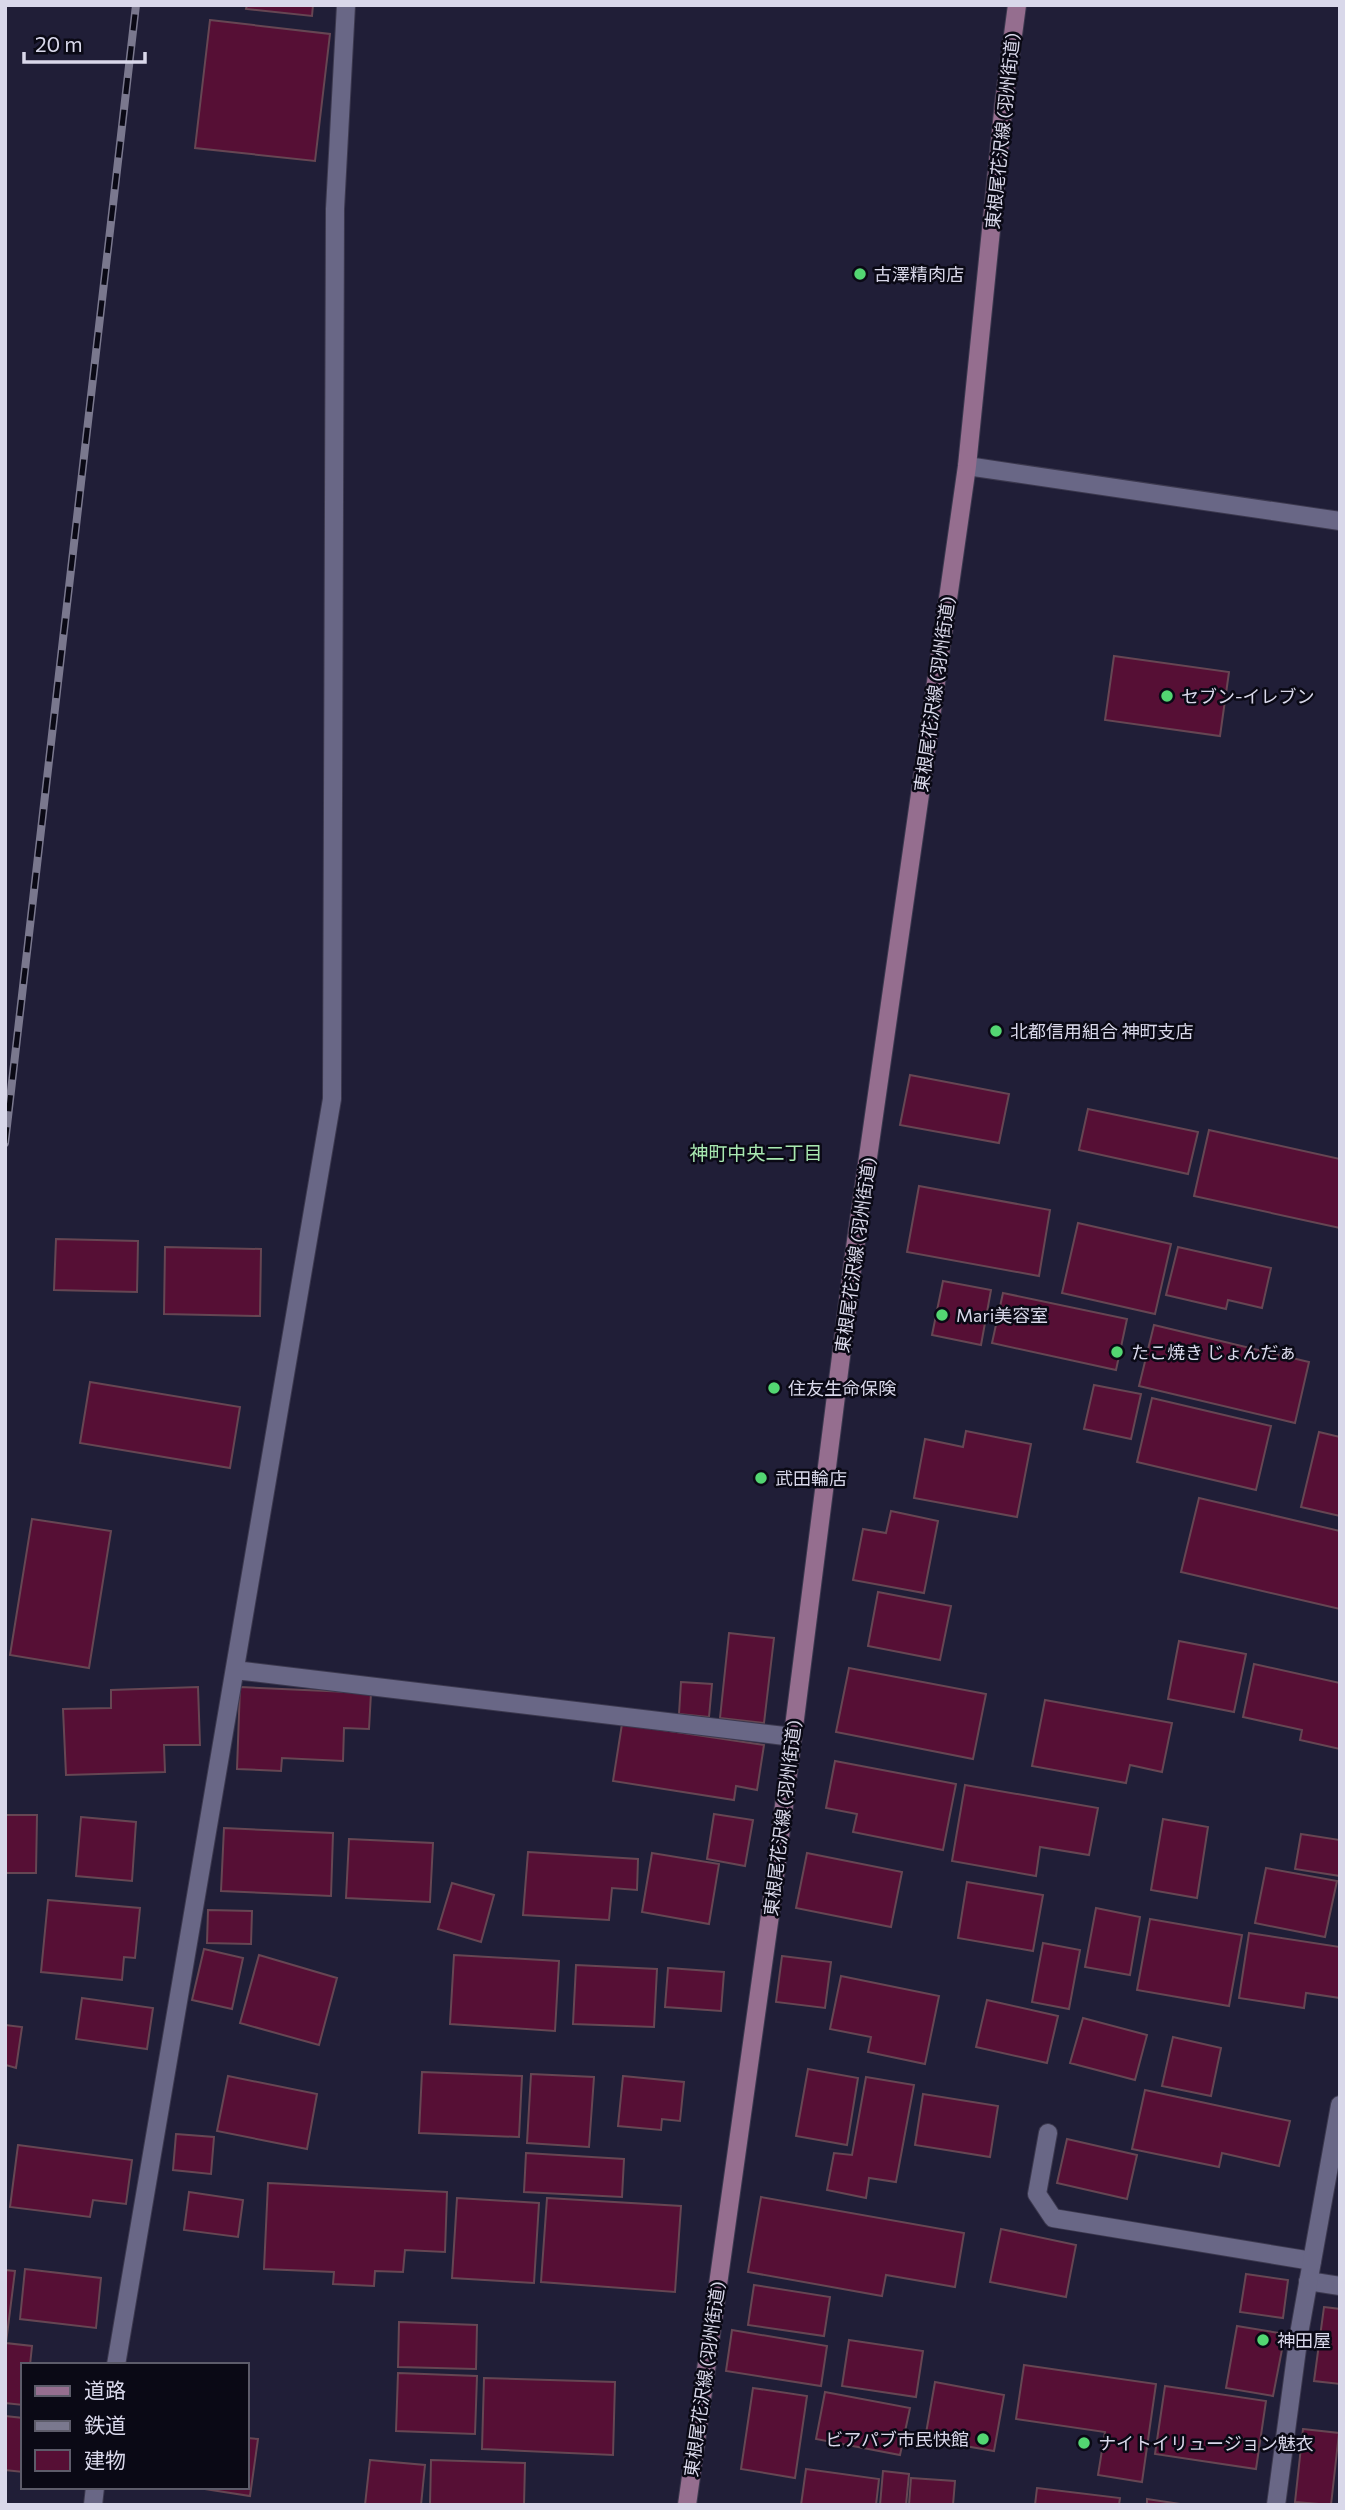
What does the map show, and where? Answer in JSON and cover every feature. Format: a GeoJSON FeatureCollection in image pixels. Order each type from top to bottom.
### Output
{"type":"FeatureCollection","features":[{"type":"Feature","properties":{"kind":"main road","name":"東根尾花沢線 (羽州街道)"},"geometry":{"type":"LineString","coordinates":[[687,2505],[771,1909],[853,1262],[967,466],[1004,102],[1017,5]]}},
{"type":"Feature","properties":{"kind":"street"},"geometry":{"type":"LineString","coordinates":[[116,2363],[332,1098],[335,209],[346,5]]}},
{"type":"Feature","properties":{"kind":"street"},"geometry":{"type":"LineString","coordinates":[[967,466],[1340,521]]}},
{"type":"Feature","properties":{"kind":"street"},"geometry":{"type":"LineString","coordinates":[[234,1670],[793,1737]]}},
{"type":"Feature","properties":{"kind":"street"},"geometry":{"type":"LineString","coordinates":[[1276,2505],[1298,2334],[1340,2105]]}},
{"type":"Feature","properties":{"kind":"street"},"geometry":{"type":"LineString","coordinates":[[1048,2133],[1037,2194],[1053,2218],[1312,2261]]}},
{"type":"Feature","properties":{"kind":"street"},"geometry":{"type":"LineString","coordinates":[[1308,2281],[1340,2286]]}},
{"type":"Feature","properties":{"kind":"building"},"geometry":{"type":"Polygon","coordinates":[[[247,5],[313,5],[312,16],[246,9],[247,5]]]}},
{"type":"Feature","properties":{"kind":"building"},"geometry":{"type":"Polygon","coordinates":[[[210,20],[330,34],[315,161],[195,148],[210,20]]]}},
{"type":"Feature","properties":{"kind":"building","name":"セブン-イレブン"},"geometry":{"type":"Polygon","coordinates":[[[1114,656],[1229,672],[1220,736],[1105,720],[1114,656]]]}},
{"type":"Feature","properties":{"kind":"building"},"geometry":{"type":"Polygon","coordinates":[[[910,1075],[1009,1094],[999,1143],[900,1125],[910,1075]]]}},
{"type":"Feature","properties":{"kind":"building"},"geometry":{"type":"Polygon","coordinates":[[[1088,1109],[1198,1132],[1188,1174],[1079,1150],[1088,1109]]]}},
{"type":"Feature","properties":{"kind":"building"},"geometry":{"type":"Polygon","coordinates":[[[1209,1130],[1340,1159],[1340,1228],[1194,1196],[1209,1130]]]}},
{"type":"Feature","properties":{"kind":"building"},"geometry":{"type":"Polygon","coordinates":[[[919,1186],[1050,1210],[1039,1276],[907,1252],[919,1186]]]}},
{"type":"Feature","properties":{"kind":"building"},"geometry":{"type":"Polygon","coordinates":[[[1078,1223],[1171,1244],[1155,1314],[1062,1293],[1078,1223]]]}},
{"type":"Feature","properties":{"kind":"building"},"geometry":{"type":"Polygon","coordinates":[[[56,1239],[138,1241],[137,1292],[54,1290],[56,1239]]]}},
{"type":"Feature","properties":{"kind":"building"},"geometry":{"type":"Polygon","coordinates":[[[165,1247],[261,1249],[260,1316],[164,1314],[165,1247]]]}},
{"type":"Feature","properties":{"kind":"building"},"geometry":{"type":"Polygon","coordinates":[[[1178,1247],[1271,1268],[1262,1308],[1228,1300],[1226,1309],[1166,1295],[1178,1247]]]}},
{"type":"Feature","properties":{"kind":"building"},"geometry":{"type":"Polygon","coordinates":[[[943,1281],[991,1290],[981,1345],[932,1335],[943,1281]]]}},
{"type":"Feature","properties":{"kind":"building"},"geometry":{"type":"Polygon","coordinates":[[[1003,1293],[1127,1319],[1116,1370],[992,1343],[1003,1293]]]}},
{"type":"Feature","properties":{"kind":"building"},"geometry":{"type":"Polygon","coordinates":[[[1154,1325],[1309,1362],[1295,1423],[1139,1386],[1154,1325]]]}},
{"type":"Feature","properties":{"kind":"building"},"geometry":{"type":"Polygon","coordinates":[[[90,1382],[240,1407],[230,1468],[80,1443],[90,1382]]]}},
{"type":"Feature","properties":{"kind":"building"},"geometry":{"type":"Polygon","coordinates":[[[1094,1385],[1141,1394],[1131,1439],[1084,1429],[1094,1385]]]}},
{"type":"Feature","properties":{"kind":"building"},"geometry":{"type":"Polygon","coordinates":[[[1152,1398],[1271,1426],[1256,1490],[1137,1462],[1152,1398]]]}},
{"type":"Feature","properties":{"kind":"building"},"geometry":{"type":"Polygon","coordinates":[[[966,1431],[1031,1444],[1017,1517],[914,1498],[925,1439],[963,1447],[966,1431]]]}},
{"type":"Feature","properties":{"kind":"building"},"geometry":{"type":"Polygon","coordinates":[[[1319,1432],[1340,1437],[1340,1516],[1301,1507],[1319,1432]]]}},
{"type":"Feature","properties":{"kind":"building"},"geometry":{"type":"Polygon","coordinates":[[[1199,1498],[1340,1531],[1340,1609],[1181,1572],[1199,1498]]]}},
{"type":"Feature","properties":{"kind":"building"},"geometry":{"type":"Polygon","coordinates":[[[891,1511],[938,1521],[924,1593],[853,1580],[863,1529],[886,1533],[891,1511]]]}},
{"type":"Feature","properties":{"kind":"building"},"geometry":{"type":"Polygon","coordinates":[[[32,1519],[111,1531],[89,1668],[10,1655],[32,1519]]]}},
{"type":"Feature","properties":{"kind":"building"},"geometry":{"type":"Polygon","coordinates":[[[878,1592],[951,1606],[940,1660],[868,1646],[878,1592]]]}},
{"type":"Feature","properties":{"kind":"building"},"geometry":{"type":"Polygon","coordinates":[[[729,1633],[774,1638],[764,1723],[720,1718],[729,1633]]]}},
{"type":"Feature","properties":{"kind":"building"},"geometry":{"type":"Polygon","coordinates":[[[1179,1641],[1246,1654],[1234,1712],[1168,1699],[1179,1641]]]}},
{"type":"Feature","properties":{"kind":"building"},"geometry":{"type":"Polygon","coordinates":[[[1254,1664],[1340,1683],[1340,1749],[1300,1740],[1302,1730],[1243,1717],[1254,1664]]]}},
{"type":"Feature","properties":{"kind":"building"},"geometry":{"type":"Polygon","coordinates":[[[849,1668],[986,1694],[973,1759],[836,1732],[849,1668]]]}},
{"type":"Feature","properties":{"kind":"building"},"geometry":{"type":"Polygon","coordinates":[[[681,1682],[712,1684],[709,1717],[679,1714],[681,1682]]]}},
{"type":"Feature","properties":{"kind":"building"},"geometry":{"type":"Polygon","coordinates":[[[198,1687],[200,1745],[164,1745],[165,1772],[66,1775],[63,1709],[111,1708],[111,1690],[198,1687]]]}},
{"type":"Feature","properties":{"kind":"building"},"geometry":{"type":"Polygon","coordinates":[[[240,1687],[371,1693],[369,1729],[344,1728],[343,1761],[282,1758],[281,1771],[237,1769],[240,1687]]]}},
{"type":"Feature","properties":{"kind":"building"},"geometry":{"type":"Polygon","coordinates":[[[1045,1700],[1172,1723],[1162,1772],[1130,1765],[1126,1783],[1032,1766],[1045,1700]]]}},
{"type":"Feature","properties":{"kind":"building"},"geometry":{"type":"Polygon","coordinates":[[[622,1724],[764,1745],[757,1790],[736,1786],[734,1800],[613,1781],[622,1724]]]}},
{"type":"Feature","properties":{"kind":"building"},"geometry":{"type":"Polygon","coordinates":[[[835,1761],[956,1784],[943,1850],[853,1832],[857,1814],[826,1808],[835,1761]]]}},
{"type":"Feature","properties":{"kind":"building"},"geometry":{"type":"Polygon","coordinates":[[[965,1785],[1098,1808],[1089,1855],[1040,1847],[1036,1876],[952,1861],[965,1785]]]}},
{"type":"Feature","properties":{"kind":"building"},"geometry":{"type":"Polygon","coordinates":[[[714,1814],[753,1820],[745,1866],[707,1859],[714,1814]]]}},
{"type":"Feature","properties":{"kind":"building"},"geometry":{"type":"Polygon","coordinates":[[[5,1815],[37,1815],[36,1873],[5,1873],[5,1815]]]}},
{"type":"Feature","properties":{"kind":"building"},"geometry":{"type":"Polygon","coordinates":[[[81,1817],[136,1822],[132,1881],[76,1876],[81,1817]]]}},
{"type":"Feature","properties":{"kind":"building"},"geometry":{"type":"Polygon","coordinates":[[[1163,1819],[1208,1827],[1197,1898],[1151,1890],[1163,1819]]]}},
{"type":"Feature","properties":{"kind":"building"},"geometry":{"type":"Polygon","coordinates":[[[224,1828],[333,1833],[331,1896],[221,1891],[224,1828]]]}},
{"type":"Feature","properties":{"kind":"building"},"geometry":{"type":"Polygon","coordinates":[[[1301,1834],[1340,1840],[1340,1876],[1295,1869],[1301,1834]]]}},
{"type":"Feature","properties":{"kind":"building"},"geometry":{"type":"Polygon","coordinates":[[[349,1839],[433,1843],[430,1902],[346,1898],[349,1839]]]}},
{"type":"Feature","properties":{"kind":"building"},"geometry":{"type":"Polygon","coordinates":[[[528,1852],[638,1859],[637,1890],[612,1888],[609,1920],[523,1915],[528,1852]]]}},
{"type":"Feature","properties":{"kind":"building"},"geometry":{"type":"Polygon","coordinates":[[[652,1853],[719,1864],[709,1924],[642,1912],[652,1853]]]}},
{"type":"Feature","properties":{"kind":"building"},"geometry":{"type":"Polygon","coordinates":[[[807,1853],[902,1872],[891,1927],[796,1908],[807,1853]]]}},
{"type":"Feature","properties":{"kind":"building"},"geometry":{"type":"Polygon","coordinates":[[[1266,1868],[1337,1881],[1325,1937],[1255,1923],[1266,1868]]]}},
{"type":"Feature","properties":{"kind":"building"},"geometry":{"type":"Polygon","coordinates":[[[967,1882],[1043,1895],[1033,1951],[958,1938],[967,1882]]]}},
{"type":"Feature","properties":{"kind":"building"},"geometry":{"type":"Polygon","coordinates":[[[452,1883],[494,1895],[481,1942],[438,1929],[452,1883]]]}},
{"type":"Feature","properties":{"kind":"building"},"geometry":{"type":"Polygon","coordinates":[[[48,1900],[140,1908],[135,1958],[124,1957],[122,1980],[41,1972],[48,1900]]]}},
{"type":"Feature","properties":{"kind":"building"},"geometry":{"type":"Polygon","coordinates":[[[1096,1908],[1140,1917],[1130,1975],[1085,1967],[1096,1908]]]}},
{"type":"Feature","properties":{"kind":"building"},"geometry":{"type":"Polygon","coordinates":[[[208,1910],[252,1911],[251,1944],[207,1943],[208,1910]]]}},
{"type":"Feature","properties":{"kind":"building"},"geometry":{"type":"Polygon","coordinates":[[[1150,1919],[1242,1935],[1229,2006],[1137,1990],[1150,1919]]]}},
{"type":"Feature","properties":{"kind":"building"},"geometry":{"type":"Polygon","coordinates":[[[1249,1933],[1340,1947],[1340,1998],[1306,1993],[1304,2008],[1239,1998],[1249,1933]]]}},
{"type":"Feature","properties":{"kind":"building"},"geometry":{"type":"Polygon","coordinates":[[[1043,1943],[1080,1950],[1069,2009],[1032,2002],[1043,1943]]]}},
{"type":"Feature","properties":{"kind":"building"},"geometry":{"type":"Polygon","coordinates":[[[204,1949],[243,1958],[232,2009],[192,2000],[204,1949]]]}},
{"type":"Feature","properties":{"kind":"building"},"geometry":{"type":"Polygon","coordinates":[[[259,1955],[337,1978],[319,2045],[240,2023],[259,1955]]]}},
{"type":"Feature","properties":{"kind":"building"},"geometry":{"type":"Polygon","coordinates":[[[454,1955],[559,1961],[555,2031],[450,2024],[454,1955]]]}},
{"type":"Feature","properties":{"kind":"building"},"geometry":{"type":"Polygon","coordinates":[[[782,1956],[831,1962],[825,2008],[776,2002],[782,1956]]]}},
{"type":"Feature","properties":{"kind":"building"},"geometry":{"type":"Polygon","coordinates":[[[576,1965],[657,1969],[654,2027],[573,2024],[576,1965]]]}},
{"type":"Feature","properties":{"kind":"building"},"geometry":{"type":"Polygon","coordinates":[[[668,1968],[724,1972],[721,2011],[665,2007],[668,1968]]]}},
{"type":"Feature","properties":{"kind":"building"},"geometry":{"type":"Polygon","coordinates":[[[841,1976],[939,1996],[925,2064],[868,2052],[871,2037],[830,2029],[841,1976]]]}},
{"type":"Feature","properties":{"kind":"building"},"geometry":{"type":"Polygon","coordinates":[[[82,1998],[153,2008],[147,2049],[76,2039],[82,1998]]]}},
{"type":"Feature","properties":{"kind":"building"},"geometry":{"type":"Polygon","coordinates":[[[987,2000],[1058,2016],[1047,2063],[976,2047],[987,2000]]]}},
{"type":"Feature","properties":{"kind":"building"},"geometry":{"type":"Polygon","coordinates":[[[1083,2018],[1147,2035],[1135,2080],[1070,2063],[1083,2018]]]}},
{"type":"Feature","properties":{"kind":"building"},"geometry":{"type":"Polygon","coordinates":[[[5,2025],[22,2027],[16,2068],[6,2065],[5,2073],[5,2025]]]}},
{"type":"Feature","properties":{"kind":"building"},"geometry":{"type":"Polygon","coordinates":[[[1173,2037],[1221,2048],[1211,2096],[1162,2086],[1173,2037]]]}},
{"type":"Feature","properties":{"kind":"building"},"geometry":{"type":"Polygon","coordinates":[[[808,2069],[858,2078],[847,2145],[796,2136],[808,2069]]]}},
{"type":"Feature","properties":{"kind":"building"},"geometry":{"type":"Polygon","coordinates":[[[422,2072],[522,2076],[519,2137],[419,2133],[422,2072]]]}},
{"type":"Feature","properties":{"kind":"building"},"geometry":{"type":"Polygon","coordinates":[[[531,2074],[594,2077],[589,2147],[527,2143],[531,2074]]]}},
{"type":"Feature","properties":{"kind":"building"},"geometry":{"type":"Polygon","coordinates":[[[228,2076],[317,2094],[307,2149],[217,2131],[228,2076]]]}},
{"type":"Feature","properties":{"kind":"building"},"geometry":{"type":"Polygon","coordinates":[[[623,2076],[684,2082],[680,2121],[662,2119],[661,2130],[618,2126],[623,2076]]]}},
{"type":"Feature","properties":{"kind":"building"},"geometry":{"type":"Polygon","coordinates":[[[866,2077],[914,2085],[896,2182],[869,2178],[866,2198],[827,2190],[834,2153],[852,2155],[866,2077]]]}},
{"type":"Feature","properties":{"kind":"building"},"geometry":{"type":"Polygon","coordinates":[[[1145,2090],[1290,2121],[1279,2166],[1222,2153],[1219,2167],[1132,2149],[1145,2090]]]}},
{"type":"Feature","properties":{"kind":"building"},"geometry":{"type":"Polygon","coordinates":[[[923,2094],[998,2106],[990,2157],[915,2145],[923,2094]]]}},
{"type":"Feature","properties":{"kind":"building"},"geometry":{"type":"Polygon","coordinates":[[[176,2134],[214,2137],[211,2174],[173,2170],[176,2134]]]}},
{"type":"Feature","properties":{"kind":"building"},"geometry":{"type":"Polygon","coordinates":[[[1067,2139],[1137,2155],[1127,2199],[1057,2183],[1067,2139]]]}},
{"type":"Feature","properties":{"kind":"building"},"geometry":{"type":"Polygon","coordinates":[[[18,2145],[132,2160],[126,2204],[93,2200],[90,2217],[10,2207],[18,2145]]]}},
{"type":"Feature","properties":{"kind":"building"},"geometry":{"type":"Polygon","coordinates":[[[526,2153],[624,2159],[622,2197],[524,2192],[526,2153]]]}},
{"type":"Feature","properties":{"kind":"building"},"geometry":{"type":"Polygon","coordinates":[[[268,2183],[447,2192],[445,2252],[405,2250],[403,2272],[375,2271],[374,2286],[333,2284],[334,2272],[264,2269],[268,2183]]]}},
{"type":"Feature","properties":{"kind":"building"},"geometry":{"type":"Polygon","coordinates":[[[189,2192],[243,2200],[238,2237],[184,2230],[189,2192]]]}},
{"type":"Feature","properties":{"kind":"building"},"geometry":{"type":"Polygon","coordinates":[[[761,2197],[964,2233],[955,2287],[886,2275],[882,2296],[748,2272],[761,2197]]]}},
{"type":"Feature","properties":{"kind":"building"},"geometry":{"type":"Polygon","coordinates":[[[457,2198],[539,2203],[534,2283],[452,2278],[457,2198]]]}},
{"type":"Feature","properties":{"kind":"building"},"geometry":{"type":"Polygon","coordinates":[[[547,2198],[681,2206],[675,2292],[541,2282],[547,2198]]]}},
{"type":"Feature","properties":{"kind":"building"},"geometry":{"type":"Polygon","coordinates":[[[1001,2229],[1076,2245],[1066,2297],[990,2282],[1001,2229]]]}},
{"type":"Feature","properties":{"kind":"building"},"geometry":{"type":"Polygon","coordinates":[[[25,2269],[101,2278],[96,2328],[20,2319],[25,2269]]]}},
{"type":"Feature","properties":{"kind":"building"},"geometry":{"type":"Polygon","coordinates":[[[5,2270],[15,2271],[6,2343],[32,2346],[30,2363],[21,2363],[21,2405],[5,2403],[5,2270]]]}},
{"type":"Feature","properties":{"kind":"building"},"geometry":{"type":"Polygon","coordinates":[[[1246,2274],[1288,2280],[1283,2318],[1240,2312],[1246,2274]]]}},
{"type":"Feature","properties":{"kind":"building"},"geometry":{"type":"Polygon","coordinates":[[[754,2285],[830,2297],[824,2336],[748,2325],[754,2285]]]}},
{"type":"Feature","properties":{"kind":"building"},"geometry":{"type":"Polygon","coordinates":[[[1324,2307],[1340,2309],[1340,2384],[1314,2381],[1324,2307]]]}},
{"type":"Feature","properties":{"kind":"building"},"geometry":{"type":"Polygon","coordinates":[[[399,2322],[477,2325],[476,2369],[398,2367],[399,2322]]]}},
{"type":"Feature","properties":{"kind":"building"},"geometry":{"type":"Polygon","coordinates":[[[1237,2326],[1285,2334],[1273,2396],[1226,2388],[1237,2326]]]}},
{"type":"Feature","properties":{"kind":"building"},"geometry":{"type":"Polygon","coordinates":[[[732,2330],[827,2346],[821,2386],[726,2371],[732,2330]]]}},
{"type":"Feature","properties":{"kind":"building"},"geometry":{"type":"Polygon","coordinates":[[[849,2340],[923,2351],[916,2397],[842,2386],[849,2340]]]}},
{"type":"Feature","properties":{"kind":"building"},"geometry":{"type":"Polygon","coordinates":[[[1024,2365],[1156,2384],[1142,2482],[1098,2475],[1105,2432],[1016,2419],[1024,2365]]]}},
{"type":"Feature","properties":{"kind":"building"},"geometry":{"type":"Polygon","coordinates":[[[398,2373],[477,2376],[475,2434],[396,2431],[398,2373]]]}},
{"type":"Feature","properties":{"kind":"building"},"geometry":{"type":"Polygon","coordinates":[[[484,2378],[615,2382],[613,2455],[482,2449],[484,2378]]]}},
{"type":"Feature","properties":{"kind":"building"},"geometry":{"type":"Polygon","coordinates":[[[935,2382],[1004,2395],[994,2451],[925,2439],[935,2382]]]}},
{"type":"Feature","properties":{"kind":"building"},"geometry":{"type":"Polygon","coordinates":[[[1165,2386],[1266,2401],[1256,2469],[1155,2454],[1165,2386]]]}},
{"type":"Feature","properties":{"kind":"building"},"geometry":{"type":"Polygon","coordinates":[[[753,2388],[807,2396],[795,2478],[741,2469],[753,2388]]]}},
{"type":"Feature","properties":{"kind":"building"},"geometry":{"type":"Polygon","coordinates":[[[825,2392],[910,2408],[900,2455],[816,2439],[825,2392]]]}},
{"type":"Feature","properties":{"kind":"building"},"geometry":{"type":"Polygon","coordinates":[[[5,2416],[21,2418],[21,2472],[5,2470],[5,2416]]]}},
{"type":"Feature","properties":{"kind":"building"},"geometry":{"type":"Polygon","coordinates":[[[1303,2429],[1339,2433],[1331,2505],[1295,2502],[1303,2429]]]}},
{"type":"Feature","properties":{"kind":"building"},"geometry":{"type":"Polygon","coordinates":[[[248,2438],[258,2439],[250,2496],[205,2489],[248,2489],[248,2438]]]}},
{"type":"Feature","properties":{"kind":"building"},"geometry":{"type":"Polygon","coordinates":[[[370,2460],[425,2465],[421,2505],[365,2505],[370,2460]]]}},
{"type":"Feature","properties":{"kind":"building"},"geometry":{"type":"Polygon","coordinates":[[[431,2460],[525,2463],[524,2505],[430,2505],[431,2460]]]}},
{"type":"Feature","properties":{"kind":"building"},"geometry":{"type":"Polygon","coordinates":[[[806,2469],[879,2479],[876,2505],[801,2505],[806,2469]]]}},
{"type":"Feature","properties":{"kind":"building"},"geometry":{"type":"Polygon","coordinates":[[[883,2471],[909,2474],[906,2505],[880,2505],[883,2471]]]}},
{"type":"Feature","properties":{"kind":"building"},"geometry":{"type":"Polygon","coordinates":[[[911,2478],[955,2481],[953,2505],[909,2505],[911,2478]]]}},
{"type":"Feature","properties":{"kind":"building"},"geometry":{"type":"Polygon","coordinates":[[[1037,2488],[1120,2498],[1119,2505],[1035,2505],[1037,2488]]]}},
{"type":"Feature","properties":{"kind":"building"},"geometry":{"type":"Polygon","coordinates":[[[1147,2499],[1187,2505],[1147,2505],[1147,2499]]]}},
{"type":"Feature","properties":{"kind":"railway"},"geometry":{"type":"LineString","coordinates":[[5,1143],[136,5]]}},
{"type":"Feature","properties":{"kind":"place","name":"古澤精肉店"},"geometry":{"type":"Point","coordinates":[860,274]}},
{"type":"Feature","properties":{"kind":"place","name":"セブン-イレブン"},"geometry":{"type":"Point","coordinates":[1167,696]}},
{"type":"Feature","properties":{"kind":"place","name":"北都信用組合 神町支店"},"geometry":{"type":"Point","coordinates":[996,1031]}},
{"type":"Feature","properties":{"kind":"place","name":"Mari美容室"},"geometry":{"type":"Point","coordinates":[942,1315]}},
{"type":"Feature","properties":{"kind":"place","name":"たこ焼き じょんだぁ"},"geometry":{"type":"Point","coordinates":[1117,1352]}},
{"type":"Feature","properties":{"kind":"place","name":"住友生命保険"},"geometry":{"type":"Point","coordinates":[774,1388]}},
{"type":"Feature","properties":{"kind":"place","name":"武田輪店"},"geometry":{"type":"Point","coordinates":[761,1478]}},
{"type":"Feature","properties":{"kind":"place","name":"神田屋"},"geometry":{"type":"Point","coordinates":[1263,2340]}},
{"type":"Feature","properties":{"kind":"place","name":"ビアパブ市民快館"},"geometry":{"type":"Point","coordinates":[983,2439]}},
{"type":"Feature","properties":{"kind":"place","name":"ナイトイリュージョン魅衣"},"geometry":{"type":"Point","coordinates":[1084,2443]}},
{"type":"Feature","properties":{"kind":"district","name":"神町中央二丁目"},"geometry":{"type":"Point","coordinates":[756,1152]}}]}
